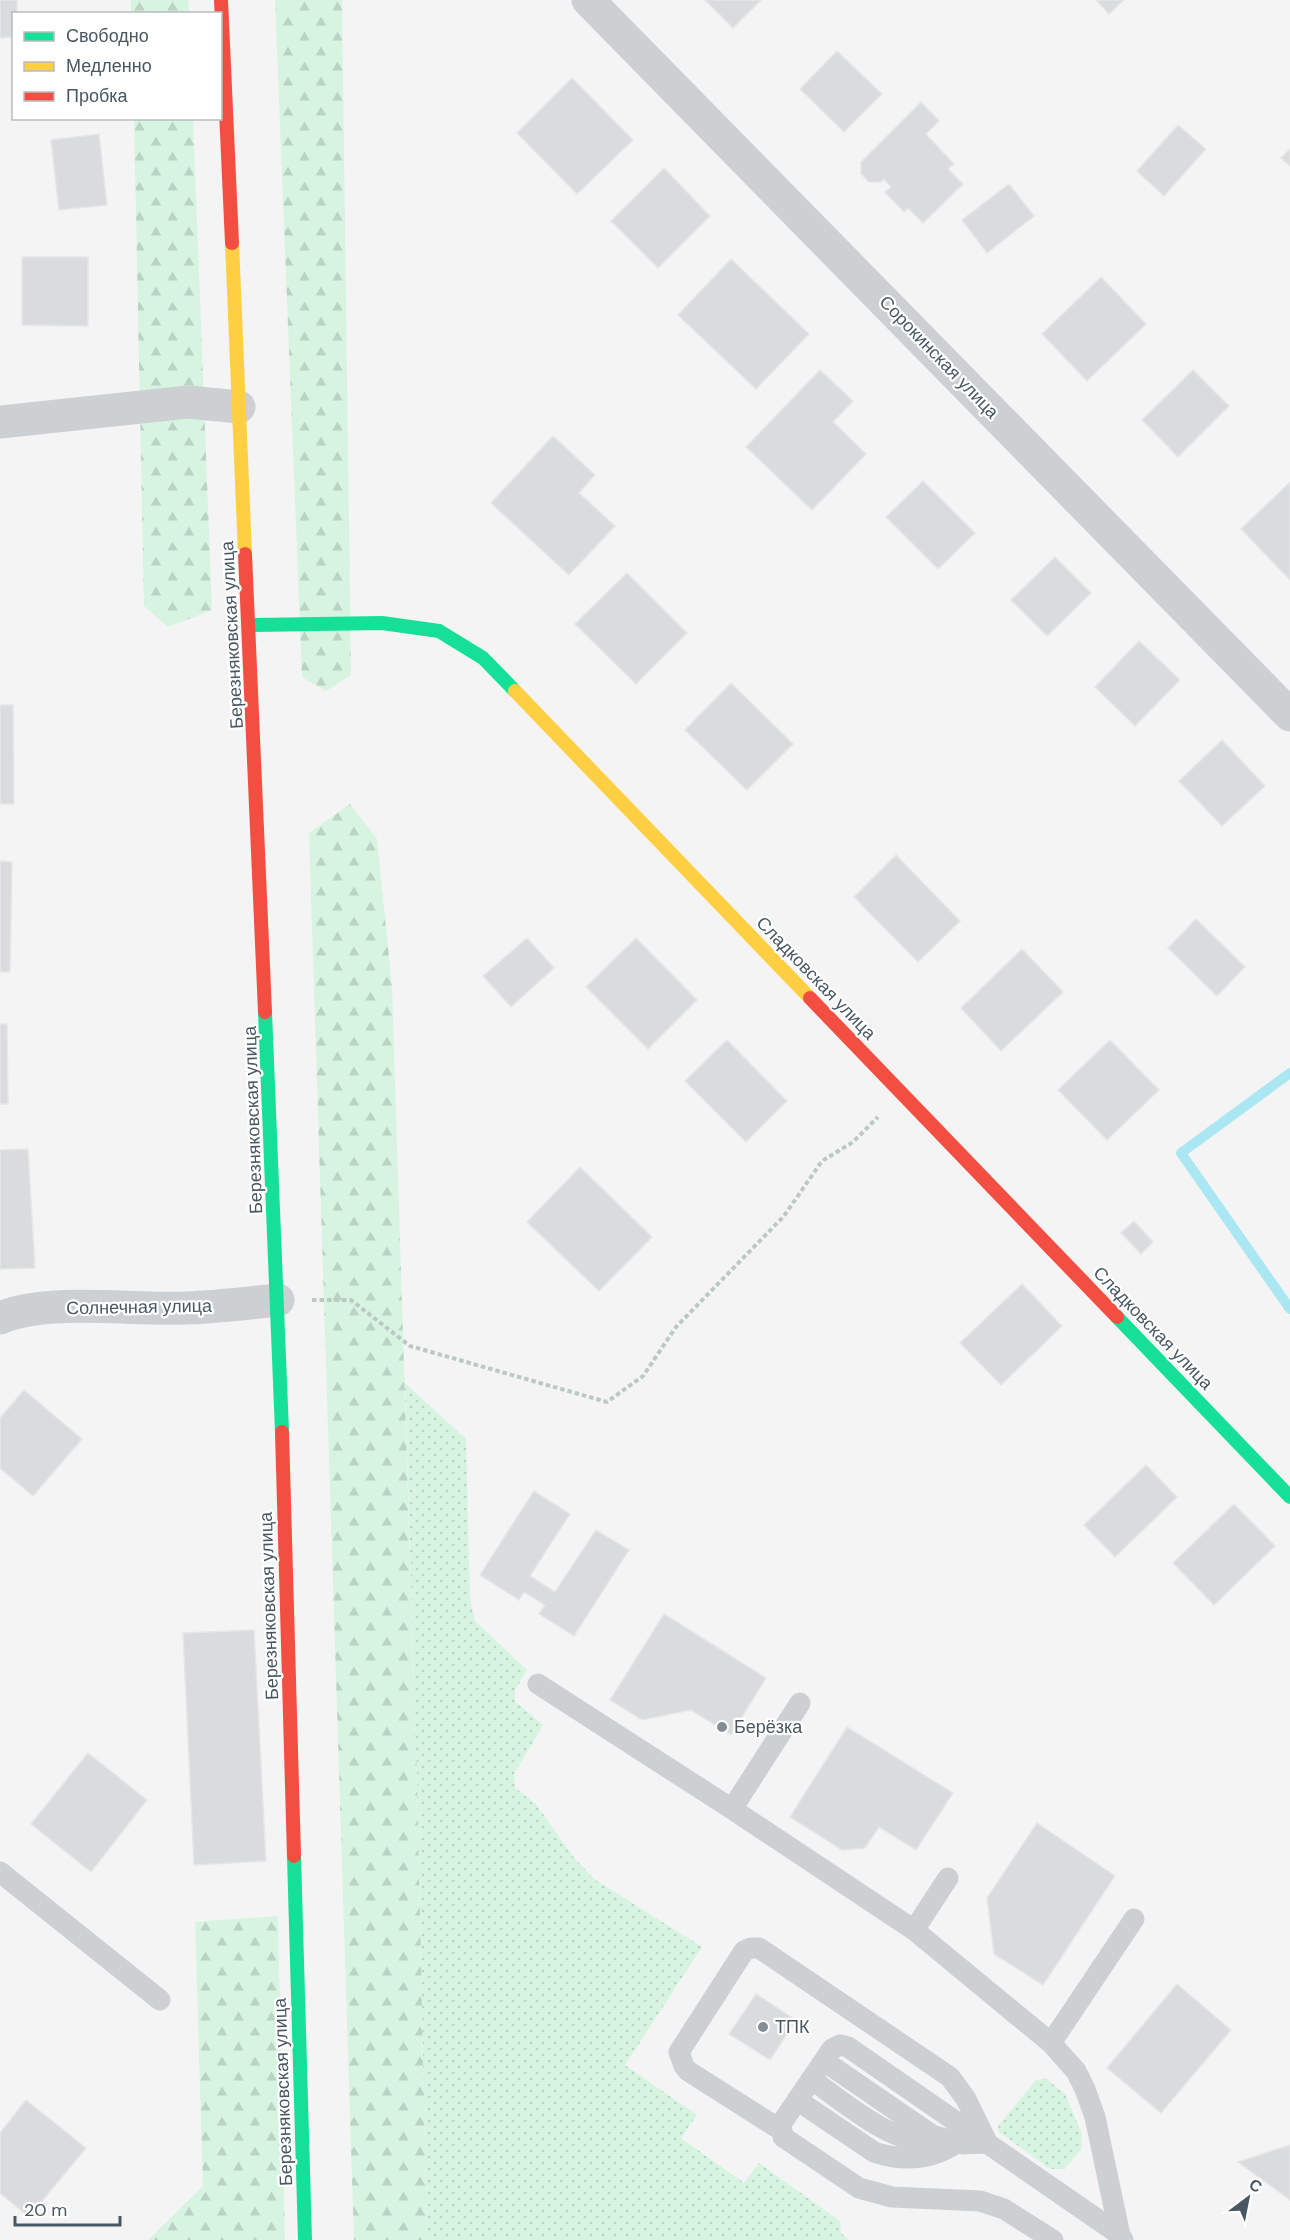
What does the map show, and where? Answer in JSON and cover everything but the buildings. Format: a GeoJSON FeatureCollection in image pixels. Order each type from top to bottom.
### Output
{"type":"FeatureCollection","features":[{"type":"Feature","properties":{"kind":"street","name":"Сорокинская улица"},"geometry":{"type":"LineString","coordinates":[[588,0],[1290,715]]}},
{"type":"Feature","properties":{"kind":"street","name":"Березняковская улица"},"geometry":{"type":"LineString","coordinates":[[222,23],[278,1300],[305,2240]]}},
{"type":"Feature","properties":{"kind":"street"},"geometry":{"type":"LineString","coordinates":[[0,422],[188,402],[239,407]]}},
{"type":"Feature","properties":{"kind":"street","name":"Сладковская улица"},"geometry":{"type":"LineString","coordinates":[[250,625],[382,623],[438,631],[483,658],[1290,1497]]}},
{"type":"Feature","properties":{"kind":"street","name":"Солнечная улица"},"geometry":{"type":"LineString","coordinates":[[0,1318],[16,1311],[62,1307],[186,1309],[278,1300]]}},
{"type":"Feature","properties":{"kind":"lane"},"geometry":{"type":"LineString","coordinates":[[538,1684],[914,1930],[1051,2043],[1076,2071],[1092,2108],[1121,2238]]}},
{"type":"Feature","properties":{"kind":"lane"},"geometry":{"type":"LineString","coordinates":[[732,1809],[800,1703]]}},
{"type":"Feature","properties":{"kind":"lane"},"geometry":{"type":"LineString","coordinates":[[0,1872],[160,2000]]}},
{"type":"Feature","properties":{"kind":"lane"},"geometry":{"type":"LineString","coordinates":[[914,1930],[948,1878]]}},
{"type":"Feature","properties":{"kind":"lane"},"geometry":{"type":"LineString","coordinates":[[1051,2043],[1134,1919]]}},
{"type":"Feature","properties":{"kind":"lane"},"geometry":{"type":"LineString","coordinates":[[781,2130],[688,2071],[679,2052],[744,1951],[751,1948],[759,1948],[950,2077],[966,2099],[987,2143]]}},
{"type":"Feature","properties":{"kind":"lane"},"geometry":{"type":"LineString","coordinates":[[1053,2240],[1004,2209],[980,2200],[892,2197],[859,2188],[783,2137],[781,2124],[828,2055],[840,2045],[848,2047],[1121,2238]]}},
{"type":"Feature","properties":{"kind":"lane"},"geometry":{"type":"LineString","coordinates":[[828,2055],[932,2135],[957,2143],[987,2143]]}},
{"type":"Feature","properties":{"kind":"lane"},"geometry":{"type":"LineString","coordinates":[[811,2079],[886,2130],[914,2140],[932,2135]]}},
{"type":"Feature","properties":{"kind":"lane"},"geometry":{"type":"LineString","coordinates":[[797,2100],[874,2152],[888,2157],[921,2158],[939,2153],[957,2143]]}},
{"type":"Feature","properties":{"kind":"path"},"geometry":{"type":"LineString","coordinates":[[278,1300],[351,1300],[410,1346],[607,1402],[643,1376],[676,1328],[784,1216],[822,1161],[853,1142],[902,1094]]}},
{"type":"Feature","properties":{"kind":"green space"},"geometry":{"type":"Polygon","coordinates":[[[131,0],[188,0],[189,12],[131,12],[131,0]]]}},
{"type":"Feature","properties":{"kind":"green space"},"geometry":{"type":"Polygon","coordinates":[[[275,0],[342,0],[351,675],[326,691],[302,677],[275,0]]]}},
{"type":"Feature","properties":{"kind":"green space"},"geometry":{"type":"Polygon","coordinates":[[[134,120],[193,120],[212,610],[168,627],[144,606],[134,120]]]}},
{"type":"Feature","properties":{"kind":"green space"},"geometry":{"type":"Polygon","coordinates":[[[350,804],[377,839],[392,987],[417,1780],[427,2240],[354,2240],[309,833],[350,804]]]}},
{"type":"Feature","properties":{"kind":"green space"},"geometry":{"type":"Polygon","coordinates":[[[405,1383],[466,1439],[470,1599],[475,1621],[527,1670],[515,1690],[515,1701],[543,1725],[514,1774],[515,1788],[535,1803],[574,1858],[594,1879],[702,1947],[625,2065],[697,2115],[681,2138],[744,2183],[759,2163],[840,2221],[841,2233],[849,2240],[427,2240],[417,1780],[405,1383]]]}},
{"type":"Feature","properties":{"kind":"green space"},"geometry":{"type":"Polygon","coordinates":[[[278,1916],[285,2240],[148,2240],[203,2186],[195,1922],[278,1916]]]}},
{"type":"Feature","properties":{"kind":"green space"},"geometry":{"type":"Polygon","coordinates":[[[1045,2078],[1065,2094],[1082,2134],[1081,2150],[1064,2169],[1050,2169],[999,2132],[998,2126],[1036,2080],[1045,2078]]]}},
{"type":"Feature","properties":{"kind":"waterway"},"geometry":{"type":"LineString","coordinates":[[1290,1073],[1181,1153],[1290,1309]]}},
{"type":"Feature","properties":{"kind":"traffic: fast"},"geometry":{"type":"LineString","coordinates":[[250,625],[382,623],[439,631],[483,658],[515,691]]}},
{"type":"Feature","properties":{"kind":"traffic: fast"},"geometry":{"type":"LineString","coordinates":[[265,1012],[282,1432]]}},
{"type":"Feature","properties":{"kind":"traffic: fast"},"geometry":{"type":"LineString","coordinates":[[1117,1317],[1290,1497]]}},
{"type":"Feature","properties":{"kind":"traffic: fast"},"geometry":{"type":"LineString","coordinates":[[294,1856],[305,2240]]}},
{"type":"Feature","properties":{"kind":"traffic: slow"},"geometry":{"type":"LineString","coordinates":[[232,243],[245,554]]}},
{"type":"Feature","properties":{"kind":"traffic: slow"},"geometry":{"type":"LineString","coordinates":[[515,691],[810,998]]}},
{"type":"Feature","properties":{"kind":"traffic: jam"},"geometry":{"type":"LineString","coordinates":[[221,0],[222,12]]}},
{"type":"Feature","properties":{"kind":"traffic: jam"},"geometry":{"type":"LineString","coordinates":[[222,22],[232,243]]}},
{"type":"Feature","properties":{"kind":"traffic: jam"},"geometry":{"type":"LineString","coordinates":[[245,554],[265,1012]]}},
{"type":"Feature","properties":{"kind":"traffic: jam"},"geometry":{"type":"LineString","coordinates":[[810,998],[1117,1317]]}},
{"type":"Feature","properties":{"kind":"traffic: jam"},"geometry":{"type":"LineString","coordinates":[[282,1432],[294,1856]]}},
{"type":"Feature","properties":{"kind":"place","name":"Берёзка"},"geometry":{"type":"Point","coordinates":[722,1727]}},
{"type":"Feature","properties":{"kind":"place","name":"ТПК"},"geometry":{"type":"Point","coordinates":[763,2027]}}]}
